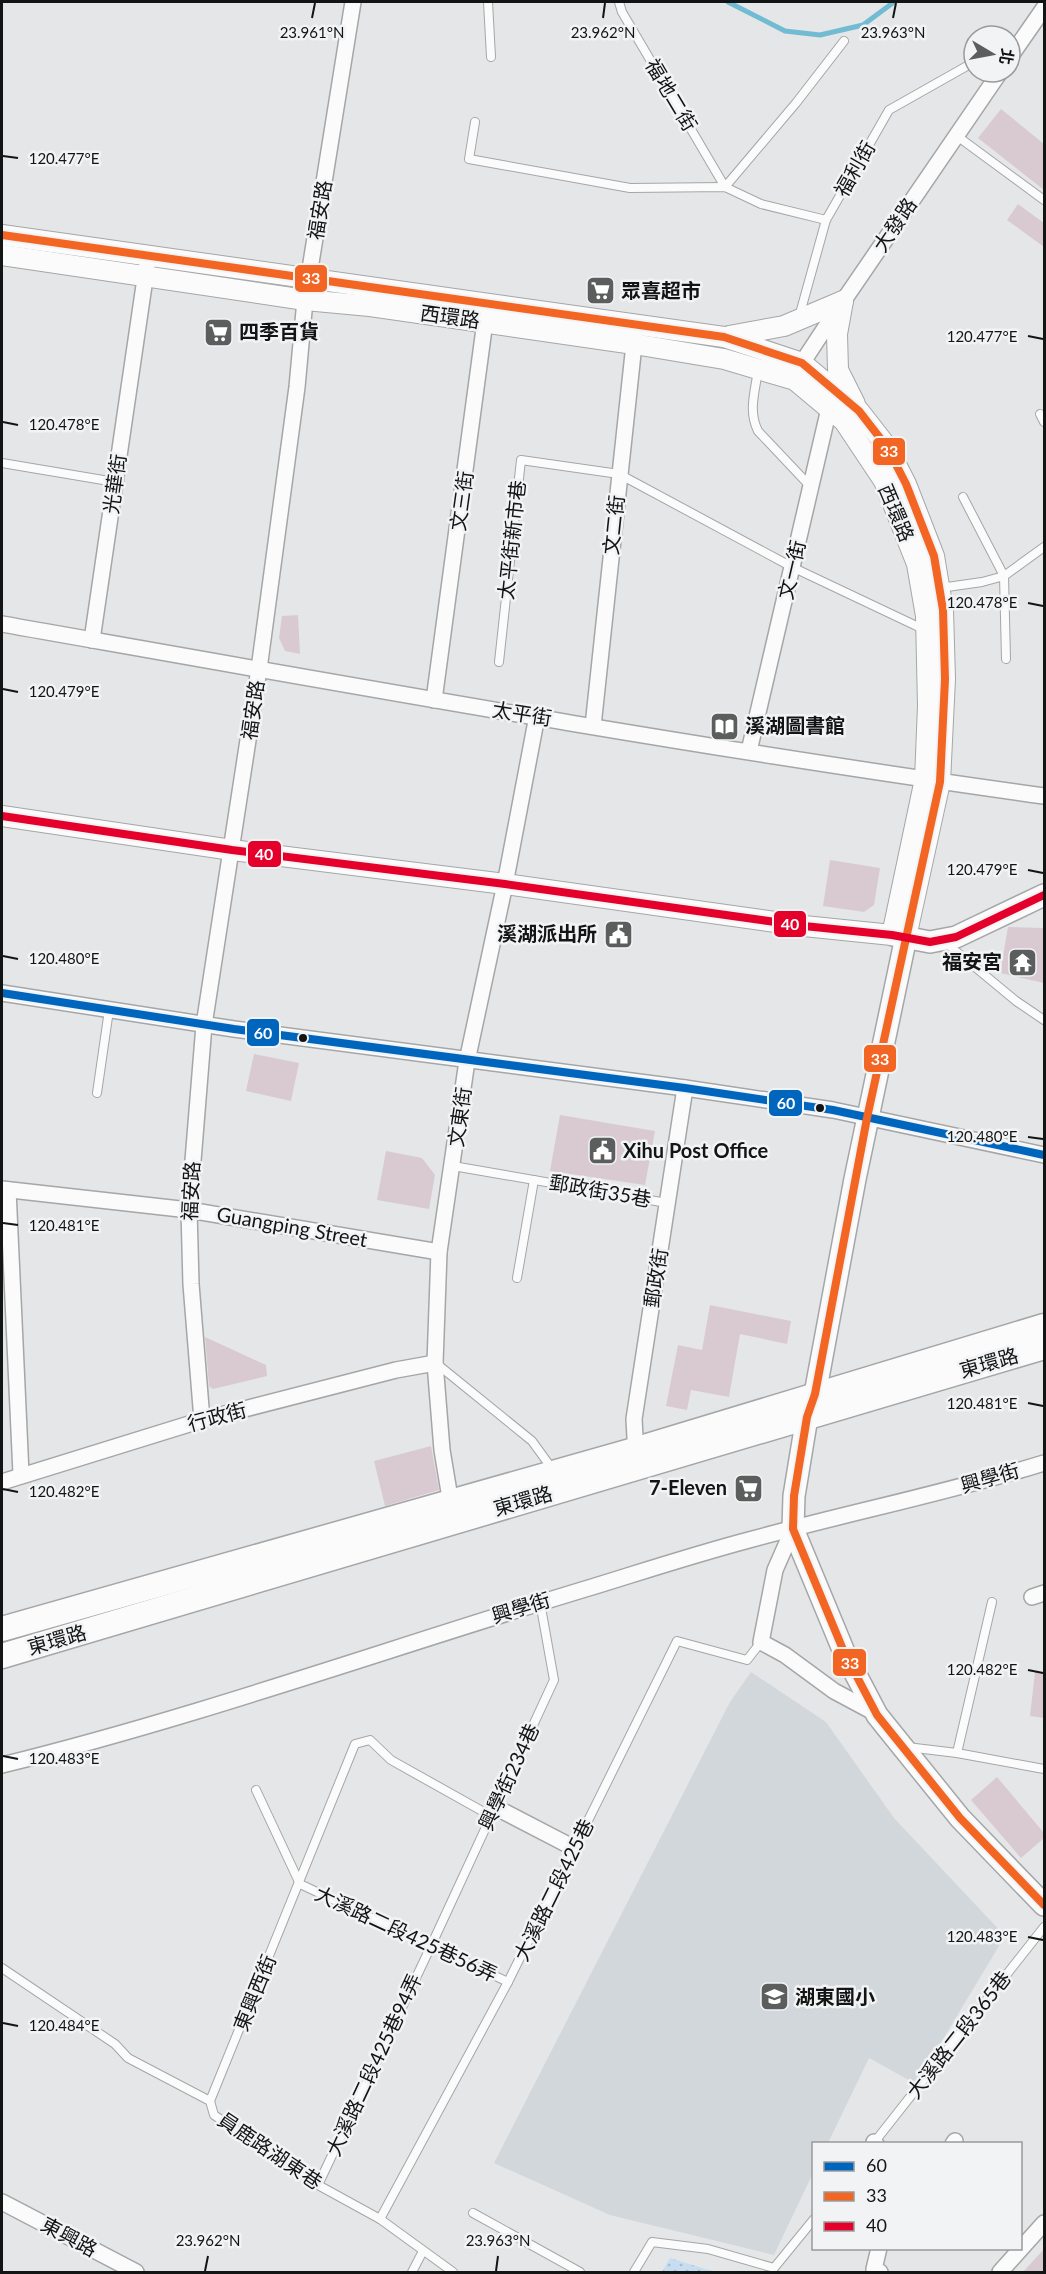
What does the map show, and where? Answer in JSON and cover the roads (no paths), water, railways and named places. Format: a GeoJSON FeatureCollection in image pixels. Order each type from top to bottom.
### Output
{"type":"FeatureCollection","features":[{"type":"Feature","properties":{"kind":"main road"},"geometry":{"type":"LineString","coordinates":[[899,936],[930,942],[956,938],[1044,896]]}},
{"type":"Feature","properties":{"kind":"main road","name":"西環路"},"geometry":{"type":"LineString","coordinates":[[793,1529],[794,1496],[807,1403],[860,1117],[899,936]]}},
{"type":"Feature","properties":{"kind":"main road","name":"東環路"},"geometry":{"type":"LineString","coordinates":[[2,1629],[452,1512],[637,1459],[1044,1326]]}},
{"type":"Feature","properties":{"kind":"main road","name":"東環路"},"geometry":{"type":"LineString","coordinates":[[807,1403],[1044,1347]]}},
{"type":"Feature","properties":{"kind":"main road","name":"東環路"},"geometry":{"type":"LineString","coordinates":[[2,1656],[452,1512],[555,1473],[637,1459]]}},
{"type":"Feature","properties":{"kind":"main road"},"geometry":{"type":"LineString","coordinates":[[793,1529],[844,1652],[877,1714],[960,1818],[1044,1905]]}},
{"type":"Feature","properties":{"kind":"street","name":"福安路"},"geometry":{"type":"LineString","coordinates":[[202,1420],[191,1284],[189,1210],[204,1025],[259,669],[297,387],[305,300],[353,2]]}},
{"type":"Feature","properties":{"kind":"street"},"geometry":{"type":"LineString","coordinates":[[1022,39],[1044,8]]}},
{"type":"Feature","properties":{"kind":"street","name":"大發路"},"geometry":{"type":"LineString","coordinates":[[799,371],[843,301],[992,84]]}},
{"type":"Feature","properties":{"kind":"street","name":"西環路"},"geometry":{"type":"LineString","coordinates":[[2,235],[309,280],[488,302],[635,334],[758,369],[799,371],[829,410],[844,421],[884,481],[917,564],[926,616],[928,706],[933,781]]}},
{"type":"Feature","properties":{"kind":"street","name":"西環路"},"geometry":{"type":"LineString","coordinates":[[2,255],[305,300],[370,306],[484,322],[635,334],[724,337],[799,371],[833,390],[859,411],[887,447],[906,484],[934,556],[943,610],[945,679],[933,781],[899,936]]}},
{"type":"Feature","properties":{"kind":"street","name":"光華街"},"geometry":{"type":"LineString","coordinates":[[92,640],[149,256]]}},
{"type":"Feature","properties":{"kind":"street"},"geometry":{"type":"LineString","coordinates":[[724,337],[776,328],[843,301]]}},
{"type":"Feature","properties":{"kind":"street"},"geometry":{"type":"LineString","coordinates":[[843,301],[837,334],[838,370],[859,411]]}},
{"type":"Feature","properties":{"kind":"street","name":"文三街"},"geometry":{"type":"LineString","coordinates":[[434,700],[488,302]]}},
{"type":"Feature","properties":{"kind":"street","name":"文二街"},"geometry":{"type":"LineString","coordinates":[[593,726],[635,334]]}},
{"type":"Feature","properties":{"kind":"street","name":"文一街"},"geometry":{"type":"LineString","coordinates":[[749,751],[833,390]]}},
{"type":"Feature","properties":{"kind":"street","name":"太平街"},"geometry":{"type":"LineString","coordinates":[[2,624],[434,700],[933,781],[1044,796]]}},
{"type":"Feature","properties":{"kind":"street","name":"文東街"},"geometry":{"type":"LineString","coordinates":[[452,1512],[442,1450],[435,1363],[439,1252],[467,1061],[505,884],[537,716]]}},
{"type":"Feature","properties":{"kind":"street"},"geometry":{"type":"LineString","coordinates":[[2,816],[232,850],[505,884],[804,926],[899,936]]}},
{"type":"Feature","properties":{"kind":"street"},"geometry":{"type":"LineString","coordinates":[[2,993],[204,1025],[685,1088],[833,1110],[1044,1155]]}},
{"type":"Feature","properties":{"kind":"street","name":"郵政街"},"geometry":{"type":"LineString","coordinates":[[637,1459],[634,1419],[685,1088]]}},
{"type":"Feature","properties":{"kind":"street"},"geometry":{"type":"LineString","coordinates":[[5,1189],[21,1474]]}},
{"type":"Feature","properties":{"kind":"street","name":"Guangping Street"},"geometry":{"type":"LineString","coordinates":[[5,1189],[189,1210],[439,1252]]}},
{"type":"Feature","properties":{"kind":"street","name":"行政街"},"geometry":{"type":"LineString","coordinates":[[2,1482],[21,1474],[202,1420],[396,1370],[435,1363]]}},
{"type":"Feature","properties":{"kind":"street","name":"興學街"},"geometry":{"type":"LineString","coordinates":[[2,1765],[49,1754],[260,1691],[540,1602],[748,1540],[994,1478],[1044,1463]]}},
{"type":"Feature","properties":{"kind":"street"},"geometry":{"type":"LineString","coordinates":[[793,1529],[775,1570],[761,1642],[785,1655],[834,1691],[877,1714]]}},
{"type":"Feature","properties":{"kind":"street"},"geometry":{"type":"LineString","coordinates":[[493,1811],[574,1848]]}},
{"type":"Feature","properties":{"kind":"street","name":"東興路"},"geometry":{"type":"LineString","coordinates":[[2,2202],[136,2272]]}},
{"type":"Feature","properties":{"kind":"street"},"geometry":{"type":"LineString","coordinates":[[1022,2248],[1044,2223]]}},
{"type":"Feature","properties":{"kind":"street"},"geometry":{"type":"LineString","coordinates":[[879,2250],[874,2269],[879,2272]]}},
{"type":"Feature","properties":{"kind":"street"},"geometry":{"type":"LineString","coordinates":[[1000,2272],[1020,2250]]}},
{"type":"Feature","properties":{"kind":"lane"},"geometry":{"type":"LineString","coordinates":[[488,2],[491,57]]}},
{"type":"Feature","properties":{"kind":"lane","name":"福地二街"},"geometry":{"type":"LineString","coordinates":[[619,2],[622,12],[716,169],[724,188]]}},
{"type":"Feature","properties":{"kind":"lane"},"geometry":{"type":"LineString","coordinates":[[724,188],[796,103],[844,41]]}},
{"type":"Feature","properties":{"kind":"lane","name":"福利街"},"geometry":{"type":"LineString","coordinates":[[475,122],[469,159],[630,188],[724,188],[761,204],[826,220],[889,110],[962,69]]}},
{"type":"Feature","properties":{"kind":"lane"},"geometry":{"type":"LineString","coordinates":[[957,136],[1044,200]]}},
{"type":"Feature","properties":{"kind":"lane"},"geometry":{"type":"LineString","coordinates":[[798,320],[826,220]]}},
{"type":"Feature","properties":{"kind":"lane"},"geometry":{"type":"LineString","coordinates":[[758,369],[751,414],[754,423],[758,431],[811,487]]}},
{"type":"Feature","properties":{"kind":"lane"},"geometry":{"type":"LineString","coordinates":[[1040,414],[1044,422]]}},
{"type":"Feature","properties":{"kind":"lane","name":"太平街新市巷"},"geometry":{"type":"LineString","coordinates":[[499,662],[521,460],[620,474],[792,567],[927,631]]}},
{"type":"Feature","properties":{"kind":"lane"},"geometry":{"type":"LineString","coordinates":[[2,463],[116,482]]}},
{"type":"Feature","properties":{"kind":"lane"},"geometry":{"type":"LineString","coordinates":[[963,497],[1004,576],[1006,659]]}},
{"type":"Feature","properties":{"kind":"lane"},"geometry":{"type":"LineString","coordinates":[[939,588],[982,582],[1004,576],[1044,547]]}},
{"type":"Feature","properties":{"kind":"lane"},"geometry":{"type":"LineString","coordinates":[[943,940],[1016,1001],[1044,1020]]}},
{"type":"Feature","properties":{"kind":"lane"},"geometry":{"type":"LineString","coordinates":[[97,1092],[109,1010]]}},
{"type":"Feature","properties":{"kind":"lane","name":"郵政街35巷"},"geometry":{"type":"LineString","coordinates":[[453,1166],[667,1203]]}},
{"type":"Feature","properties":{"kind":"lane","name":"郵政街35巷"},"geometry":{"type":"LineString","coordinates":[[516,1278],[534,1180]]}},
{"type":"Feature","properties":{"kind":"lane"},"geometry":{"type":"LineString","coordinates":[[435,1363],[532,1441],[555,1473]]}},
{"type":"Feature","properties":{"kind":"lane","name":"興學街234巷"},"geometry":{"type":"LineString","coordinates":[[431,1946],[554,1680],[540,1602]]}},
{"type":"Feature","properties":{"kind":"lane"},"geometry":{"type":"LineString","coordinates":[[957,1753],[992,1602]]}},
{"type":"Feature","properties":{"kind":"lane","name":"大溪路二段425巷"},"geometry":{"type":"LineString","coordinates":[[380,2219],[508,1982],[677,1641],[747,1660],[761,1642]]}},
{"type":"Feature","properties":{"kind":"lane","name":"東興西街"},"geometry":{"type":"LineString","coordinates":[[210,2101],[355,1744],[370,1740],[391,1760],[493,1811]]}},
{"type":"Feature","properties":{"kind":"lane"},"geometry":{"type":"LineString","coordinates":[[902,1746],[957,1753],[1044,1769]]}},
{"type":"Feature","properties":{"kind":"lane","name":"大溪路二段425巷56弄"},"geometry":{"type":"LineString","coordinates":[[256,1790],[300,1884],[508,1982]]}},
{"type":"Feature","properties":{"kind":"lane","name":"大溪路二段365巷"},"geometry":{"type":"LineString","coordinates":[[875,2142],[1044,1927]]}},
{"type":"Feature","properties":{"kind":"lane","name":"大溪路二段425巷94弄"},"geometry":{"type":"LineString","coordinates":[[318,2185],[431,1946]]}},
{"type":"Feature","properties":{"kind":"lane","name":"員鹿路湖東巷"},"geometry":{"type":"LineString","coordinates":[[2,1968],[115,2044],[128,2058],[210,2101],[214,2115],[318,2185],[380,2219],[453,2272]]}},
{"type":"Feature","properties":{"kind":"lane"},"geometry":{"type":"LineString","coordinates":[[473,2213],[580,2272]]}},
{"type":"Feature","properties":{"kind":"lane"},"geometry":{"type":"LineString","coordinates":[[634,2272],[652,2242],[708,2249],[774,2268],[812,2220]]}},
{"type":"Feature","properties":{"kind":"lane"},"geometry":{"type":"LineString","coordinates":[[412,2272],[423,2251]]}},
{"type":"Feature","properties":{"kind":"waterway"},"geometry":{"type":"LineString","coordinates":[[728,2],[785,31],[820,35],[863,25],[894,2]]}},
{"type":"Feature","properties":{"kind":"place","name":"眾喜超市"},"geometry":{"type":"Point","coordinates":[600,291]}},
{"type":"Feature","properties":{"kind":"place","name":"四季百貨"},"geometry":{"type":"Point","coordinates":[218,332]}},
{"type":"Feature","properties":{"kind":"place","name":"溪湖圖書館"},"geometry":{"type":"Point","coordinates":[724,726]}},
{"type":"Feature","properties":{"kind":"place","name":"溪湖派出所"},"geometry":{"type":"Point","coordinates":[618,934]}},
{"type":"Feature","properties":{"kind":"place","name":"福安宮"},"geometry":{"type":"Point","coordinates":[1023,962]}},
{"type":"Feature","properties":{"kind":"place","name":"Xihu Post Office"},"geometry":{"type":"Point","coordinates":[602,1151]}},
{"type":"Feature","properties":{"kind":"place","name":"7-Eleven"},"geometry":{"type":"Point","coordinates":[748,1488]}},
{"type":"Feature","properties":{"kind":"place","name":"湖東國小"},"geometry":{"type":"Point","coordinates":[774,1997]}}]}
